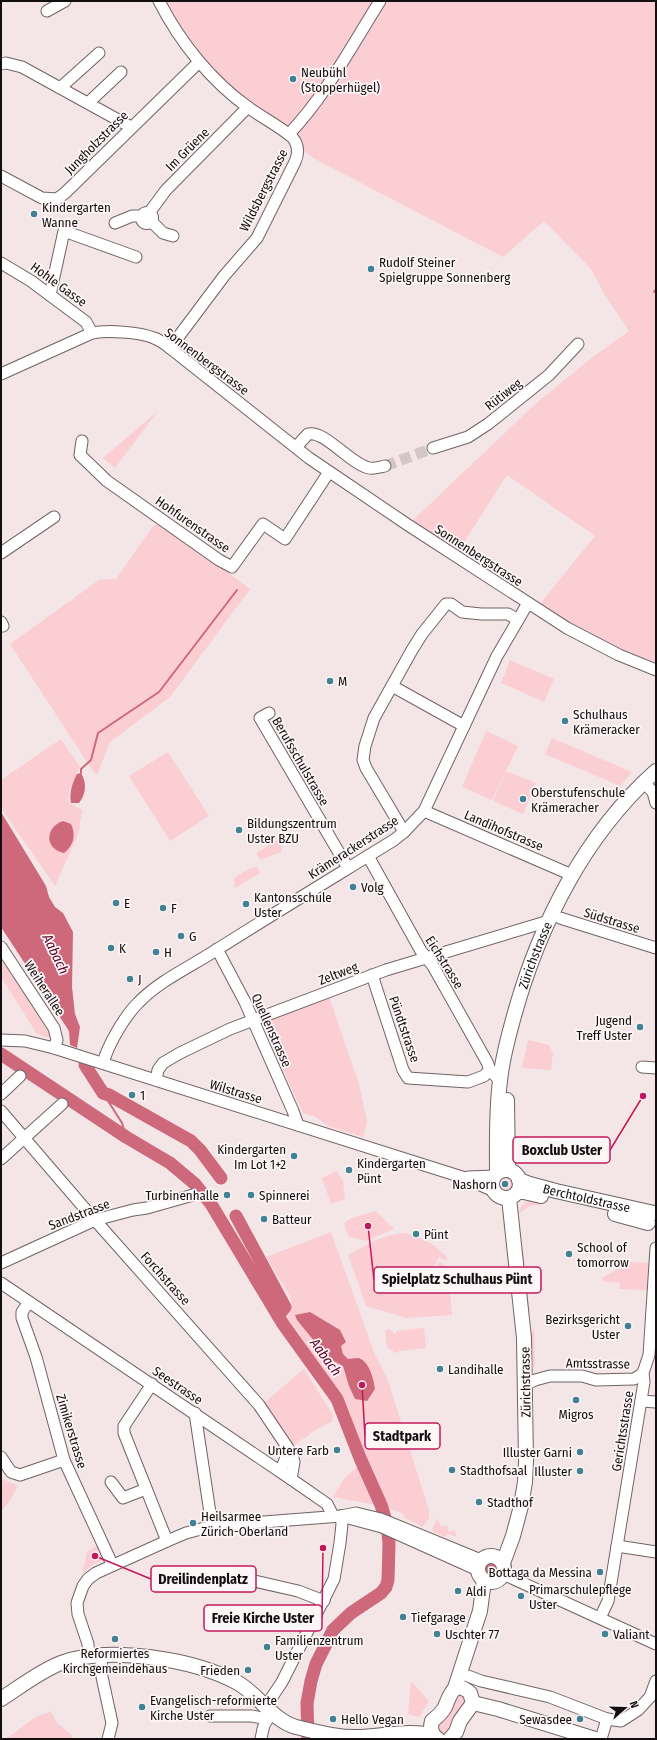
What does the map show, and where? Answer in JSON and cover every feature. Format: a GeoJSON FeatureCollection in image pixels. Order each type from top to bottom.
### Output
{"type":"FeatureCollection","features":[{"type":"Feature","properties":{"kind":"main road","name":"Zürichstrasse"},"geometry":{"type":"LineString","coordinates":[[500,1173],[512,1061],[534,980],[554,920],[572,875],[592,842],[618,808],[656,771]]}},
{"type":"Feature","properties":{"kind":"main road","name":"Zürichstrasse"},"geometry":{"type":"LineString","coordinates":[[500,1173],[494,1075],[508,1040],[525,976],[554,920],[594,854],[608,834],[652,785]]}},
{"type":"Feature","properties":{"kind":"main road"},"geometry":{"type":"LineString","coordinates":[[513,1172],[508,1192],[491,1184],[500,1173],[513,1172]]}},
{"type":"Feature","properties":{"kind":"main road","name":"Zürichstrasse"},"geometry":{"type":"LineString","coordinates":[[491,1569],[517,1524],[524,1488],[526,1461],[525,1365],[520,1287],[508,1192]]}},
{"type":"Feature","properties":{"kind":"main road","name":"Zürichstrasse"},"geometry":{"type":"LineString","coordinates":[[432,1722],[442,1712],[449,1695],[463,1684],[491,1569],[503,1541],[513,1507],[517,1480],[518,1444],[515,1330],[508,1192]]}},
{"type":"Feature","properties":{"kind":"main road","name":"Berchtoldstrasse"},"geometry":{"type":"LineString","coordinates":[[508,1192],[524,1192],[654,1220]]}},
{"type":"Feature","properties":{"kind":"main road"},"geometry":{"type":"LineString","coordinates":[[1,1699],[59,1664],[75,1658],[95,1656],[151,1657],[213,1672],[240,1684],[268,1713],[296,1727],[351,1737],[379,1737],[409,1733],[432,1722]]}},
{"type":"Feature","properties":{"kind":"main road"},"geometry":{"type":"LineString","coordinates":[[450,1739],[456,1732],[460,1721],[473,1704],[472,1697],[463,1684]]}},
{"type":"Feature","properties":{"kind":"main road"},"geometry":{"type":"LineString","coordinates":[[473,1704],[498,1708],[571,1735],[595,1739]]}},
{"type":"Feature","properties":{"kind":"main road"},"geometry":{"type":"LineString","coordinates":[[432,1722],[431,1727],[436,1738]]}},
{"type":"Feature","properties":{"kind":"main road"},"geometry":{"type":"LineString","coordinates":[[409,1733],[436,1738]]}},
{"type":"Feature","properties":{"kind":"street"},"geometry":{"type":"LineString","coordinates":[[48,11],[65,1]]}},
{"type":"Feature","properties":{"kind":"street"},"geometry":{"type":"LineString","coordinates":[[159,1],[175,29],[199,62],[248,108],[289,134]]}},
{"type":"Feature","properties":{"kind":"street","name":"Wildsbergstrasse"},"geometry":{"type":"LineString","coordinates":[[170,348],[224,276],[257,238],[297,156],[298,150],[296,142],[289,134],[307,115],[330,84],[338,67],[380,1]]}},
{"type":"Feature","properties":{"kind":"street"},"geometry":{"type":"LineString","coordinates":[[60,88],[99,53]]}},
{"type":"Feature","properties":{"kind":"street","name":"Jungholzstrasse"},"geometry":{"type":"LineString","coordinates":[[1,176],[42,198],[57,199],[65,193],[199,62]]}},
{"type":"Feature","properties":{"kind":"street"},"geometry":{"type":"LineString","coordinates":[[1,64],[6,63],[22,67],[131,127]]}},
{"type":"Feature","properties":{"kind":"street"},"geometry":{"type":"LineString","coordinates":[[88,103],[121,72]]}},
{"type":"Feature","properties":{"kind":"street","name":"Im Grüene"},"geometry":{"type":"LineString","coordinates":[[148,217],[166,190],[248,108]]}},
{"type":"Feature","properties":{"kind":"street"},"geometry":{"type":"LineString","coordinates":[[115,223],[132,216],[148,217],[163,233],[174,236]]}},
{"type":"Feature","properties":{"kind":"street"},"geometry":{"type":"LineString","coordinates":[[50,294],[64,231],[136,257]]}},
{"type":"Feature","properties":{"kind":"street","name":"Hohle Gasse"},"geometry":{"type":"LineString","coordinates":[[2,265],[50,294],[86,322],[92,333]]}},
{"type":"Feature","properties":{"kind":"street","name":"Sonnenbergstrasse"},"geometry":{"type":"LineString","coordinates":[[1,374],[92,333],[107,331],[150,336],[170,348],[329,472],[408,525],[567,628],[612,652],[656,670]]}},
{"type":"Feature","properties":{"kind":"street","name":"Rütiweg"},"geometry":{"type":"LineString","coordinates":[[433,448],[468,437],[488,424],[549,375],[578,344]]}},
{"type":"Feature","properties":{"kind":"street"},"geometry":{"type":"LineString","coordinates":[[296,447],[308,434],[317,434],[357,463],[370,468],[385,466]]}},
{"type":"Feature","properties":{"kind":"street","name":"Hohfurenstrasse"},"geometry":{"type":"LineString","coordinates":[[82,441],[80,455],[107,481],[219,560],[232,567],[263,524],[285,539],[329,472]]}},
{"type":"Feature","properties":{"kind":"street"},"geometry":{"type":"LineString","coordinates":[[1,553],[54,517]]}},
{"type":"Feature","properties":{"kind":"street","name":"Krämerackerstrasse"},"geometry":{"type":"LineString","coordinates":[[103,1063],[108,1049],[137,1004],[157,986],[256,923],[368,856],[404,832],[424,812],[497,656],[528,603]]}},
{"type":"Feature","properties":{"kind":"street"},"geometry":{"type":"LineString","coordinates":[[404,832],[363,760],[365,746],[374,718],[422,634],[446,604],[451,604],[462,612],[480,614],[508,614],[518,620]]}},
{"type":"Feature","properties":{"kind":"street"},"geometry":{"type":"LineString","coordinates":[[392,686],[464,726]]}},
{"type":"Feature","properties":{"kind":"street","name":"Berufsschulstrasse"},"geometry":{"type":"LineString","coordinates":[[269,713],[260,718],[348,868]]}},
{"type":"Feature","properties":{"kind":"street"},"geometry":{"type":"LineString","coordinates":[[652,785],[656,803]]}},
{"type":"Feature","properties":{"kind":"street","name":"Landihofstrasse"},"geometry":{"type":"LineString","coordinates":[[424,812],[572,875]]}},
{"type":"Feature","properties":{"kind":"street","name":"Eichstrasse"},"geometry":{"type":"LineString","coordinates":[[368,856],[494,1075]]}},
{"type":"Feature","properties":{"kind":"street","name":"Zeltweg"},"geometry":{"type":"LineString","coordinates":[[156,1080],[158,1070],[163,1063],[174,1056],[230,1029],[372,975],[426,957],[554,920]]}},
{"type":"Feature","properties":{"kind":"street","name":"Südstrasse"},"geometry":{"type":"LineString","coordinates":[[554,920],[656,948]]}},
{"type":"Feature","properties":{"kind":"street","name":"Weiherallee"},"geometry":{"type":"LineString","coordinates":[[1,947],[54,1028],[57,1040],[54,1048]]}},
{"type":"Feature","properties":{"kind":"street","name":"Quellenstrasse"},"geometry":{"type":"LineString","coordinates":[[217,949],[253,1021],[298,1125]]}},
{"type":"Feature","properties":{"kind":"street","name":"Pündtstrasse"},"geometry":{"type":"LineString","coordinates":[[372,975],[408,1078],[468,1082],[484,1076],[494,1075]]}},
{"type":"Feature","properties":{"kind":"street","name":"Wilstrasse"},"geometry":{"type":"LineString","coordinates":[[1,1040],[25,1041],[54,1048],[508,1192]]}},
{"type":"Feature","properties":{"kind":"street"},"geometry":{"type":"LineString","coordinates":[[642,1067],[656,1068]]}},
{"type":"Feature","properties":{"kind":"street"},"geometry":{"type":"LineString","coordinates":[[1,1094],[20,1076]]}},
{"type":"Feature","properties":{"kind":"street"},"geometry":{"type":"LineString","coordinates":[[1,1159],[62,1104]]}},
{"type":"Feature","properties":{"kind":"street","name":"Forchstrasse"},"geometry":{"type":"LineString","coordinates":[[1,1111],[95,1220],[259,1405],[284,1439],[292,1454],[294,1462],[291,1479]]}},
{"type":"Feature","properties":{"kind":"street","name":"Wilstrasse"},"geometry":{"type":"LineString","coordinates":[[462,1177],[482,1177],[500,1173]]}},
{"type":"Feature","properties":{"kind":"street","name":"Sandstrasse"},"geometry":{"type":"LineString","coordinates":[[1,1263],[95,1220],[147,1208],[193,1195]]}},
{"type":"Feature","properties":{"kind":"street","name":"Gerichtsstrasse"},"geometry":{"type":"LineString","coordinates":[[600,1618],[608,1601],[644,1382],[643,1373],[652,1355],[656,1248]]}},
{"type":"Feature","properties":{"kind":"street","name":"Seestrasse"},"geometry":{"type":"LineString","coordinates":[[1,1283],[280,1471],[327,1504],[337,1516]]}},
{"type":"Feature","properties":{"kind":"street","name":"Zimikerstrasse"},"geometry":{"type":"LineString","coordinates":[[29,1302],[22,1312],[22,1318],[36,1357],[64,1460],[112,1564]]}},
{"type":"Feature","properties":{"kind":"street","name":"Amtsstrasse"},"geometry":{"type":"LineString","coordinates":[[525,1365],[532,1371],[550,1376]]}},
{"type":"Feature","properties":{"kind":"street","name":"Amtsstrasse"},"geometry":{"type":"LineString","coordinates":[[525,1385],[535,1380],[550,1376],[582,1376],[596,1380],[628,1380],[637,1378],[643,1373]]}},
{"type":"Feature","properties":{"kind":"street"},"geometry":{"type":"LineString","coordinates":[[152,1384],[124,1426],[124,1433],[167,1541]]}},
{"type":"Feature","properties":{"kind":"street"},"geometry":{"type":"LineString","coordinates":[[641,1400],[656,1402]]}},
{"type":"Feature","properties":{"kind":"street"},"geometry":{"type":"LineString","coordinates":[[195,1413],[212,1526]]}},
{"type":"Feature","properties":{"kind":"street","name":"Forchstrasse"},"geometry":{"type":"LineString","coordinates":[[280,1471],[286,1460],[287,1453],[284,1439]]}},
{"type":"Feature","properties":{"kind":"street"},"geometry":{"type":"LineString","coordinates":[[1,1457],[11,1472],[20,1475],[64,1460]]}},
{"type":"Feature","properties":{"kind":"street"},"geometry":{"type":"LineString","coordinates":[[111,1482],[123,1498],[146,1489]]}},
{"type":"Feature","properties":{"kind":"street"},"geometry":{"type":"LineString","coordinates":[[261,1739],[268,1713],[282,1682],[334,1579],[342,1524],[337,1516]]}},
{"type":"Feature","properties":{"kind":"street"},"geometry":{"type":"LineString","coordinates":[[108,1739],[112,1723],[102,1677],[95,1656],[88,1644],[78,1614],[77,1603],[79,1594],[88,1579],[112,1564],[167,1541],[212,1526],[337,1516],[381,1523],[491,1569],[656,1644]]}},
{"type":"Feature","properties":{"kind":"street"},"geometry":{"type":"LineString","coordinates":[[617,1546],[656,1552]]}},
{"type":"Feature","properties":{"kind":"street"},"geometry":{"type":"LineString","coordinates":[[219,1573],[298,1591],[324,1601]]}},
{"type":"Feature","properties":{"kind":"street"},"geometry":{"type":"LineString","coordinates":[[463,1684],[480,1681],[550,1697],[607,1719],[621,1721],[638,1710],[650,1697],[656,1681]]}},
{"type":"Feature","properties":{"kind":"street"},"geometry":{"type":"LineString","coordinates":[[210,1716],[252,1716],[268,1713]]}},
{"type":"Feature","properties":{"kind":"street"},"geometry":{"type":"LineString","coordinates":[[600,1739],[607,1719]]}},
{"type":"Feature","properties":{"kind":"shaded area"},"geometry":{"type":"Polygon","coordinates":[[[159,1],[656,1],[656,665],[596,638],[539,605],[595,536],[507,475],[455,556],[408,525],[533,406],[590,359],[629,331],[606,297],[591,269],[544,221],[503,257],[313,158],[304,151],[302,141],[296,132],[252,105],[199,62],[159,1]]]}},
{"type":"Feature","properties":{"kind":"shaded area"},"geometry":{"type":"Polygon","coordinates":[[[158,411],[115,468],[103,458],[158,411]]]}},
{"type":"Feature","properties":{"kind":"shaded area"},"geometry":{"type":"Polygon","coordinates":[[[154,525],[165,525],[250,589],[170,697],[110,742],[97,775],[10,644],[99,580],[116,579],[154,525]]]}},
{"type":"Feature","properties":{"kind":"shaded area"},"geometry":{"type":"Polygon","coordinates":[[[510,660],[554,679],[544,702],[501,683],[510,660]]]}},
{"type":"Feature","properties":{"kind":"shaded area"},"geometry":{"type":"Polygon","coordinates":[[[486,731],[518,746],[492,800],[462,787],[486,731]]]}},
{"type":"Feature","properties":{"kind":"shaded area"},"geometry":{"type":"Polygon","coordinates":[[[552,738],[632,772],[620,786],[545,754],[552,738]]]}},
{"type":"Feature","properties":{"kind":"shaded area"},"geometry":{"type":"Polygon","coordinates":[[[61,739],[80,767],[69,790],[68,802],[82,810],[79,832],[55,886],[1,808],[1,780],[61,739]]]}},
{"type":"Feature","properties":{"kind":"shaded area"},"geometry":{"type":"Polygon","coordinates":[[[168,752],[209,816],[170,841],[129,776],[168,752]]]}},
{"type":"Feature","properties":{"kind":"shaded area"},"geometry":{"type":"Polygon","coordinates":[[[506,771],[536,783],[523,814],[493,801],[506,771]]]}},
{"type":"Feature","properties":{"kind":"shaded area"},"geometry":{"type":"Polygon","coordinates":[[[277,840],[280,841],[282,849],[281,852],[261,860],[257,853],[277,840]]]}},
{"type":"Feature","properties":{"kind":"shaded area"},"geometry":{"type":"Polygon","coordinates":[[[257,866],[260,873],[235,888],[234,887],[235,877],[257,866]]]}},
{"type":"Feature","properties":{"kind":"shaded area"},"geometry":{"type":"Polygon","coordinates":[[[1,953],[49,1026],[53,1039],[37,1034],[1,977],[1,953]]]}},
{"type":"Feature","properties":{"kind":"shaded area"},"geometry":{"type":"Polygon","coordinates":[[[329,997],[359,1084],[367,1121],[363,1137],[328,1126],[316,1117],[303,1113],[267,1035],[267,1019],[329,997]]]}},
{"type":"Feature","properties":{"kind":"shaded area"},"geometry":{"type":"Polygon","coordinates":[[[528,1040],[549,1045],[553,1053],[551,1070],[522,1068],[528,1040]]]}},
{"type":"Feature","properties":{"kind":"shaded area"},"geometry":{"type":"Polygon","coordinates":[[[337,1171],[343,1181],[345,1199],[331,1204],[322,1178],[337,1171]]]}},
{"type":"Feature","properties":{"kind":"shaded area"},"geometry":{"type":"Polygon","coordinates":[[[502,1175],[509,1177],[512,1181],[514,1188],[511,1192],[504,1192],[497,1185],[498,1179],[502,1175]]]}},
{"type":"Feature","properties":{"kind":"shaded area"},"geometry":{"type":"Polygon","coordinates":[[[530,1200],[541,1202],[539,1205],[529,1206],[518,1215],[521,1206],[530,1200]]]}},
{"type":"Feature","properties":{"kind":"shaded area"},"geometry":{"type":"Polygon","coordinates":[[[376,1211],[394,1229],[366,1241],[349,1237],[344,1223],[352,1218],[376,1211]]]}},
{"type":"Feature","properties":{"kind":"shaded area"},"geometry":{"type":"Polygon","coordinates":[[[331,1232],[375,1355],[387,1378],[429,1510],[429,1518],[423,1527],[405,1518],[402,1513],[377,1505],[333,1497],[343,1480],[365,1460],[340,1393],[287,1317],[292,1306],[290,1296],[266,1257],[331,1232]]]}},
{"type":"Feature","properties":{"kind":"shaded area"},"geometry":{"type":"Polygon","coordinates":[[[404,1233],[427,1241],[446,1256],[447,1261],[439,1257],[424,1285],[437,1289],[449,1281],[452,1315],[406,1318],[366,1306],[348,1255],[382,1238],[404,1233]]]}},
{"type":"Feature","properties":{"kind":"shaded area"},"geometry":{"type":"Polygon","coordinates":[[[523,1249],[530,1313],[527,1306],[521,1250],[523,1249]]]}},
{"type":"Feature","properties":{"kind":"shaded area"},"geometry":{"type":"Polygon","coordinates":[[[439,1262],[447,1267],[438,1286],[429,1282],[439,1262]]]}},
{"type":"Feature","properties":{"kind":"shaded area"},"geometry":{"type":"Polygon","coordinates":[[[630,1262],[649,1263],[647,1290],[619,1289],[620,1283],[603,1281],[602,1278],[630,1262]]]}},
{"type":"Feature","properties":{"kind":"shaded area"},"geometry":{"type":"Polygon","coordinates":[[[424,1328],[426,1348],[395,1353],[387,1347],[385,1331],[389,1329],[396,1335],[396,1331],[424,1328]]]}},
{"type":"Feature","properties":{"kind":"shaded area"},"geometry":{"type":"Polygon","coordinates":[[[534,1328],[535,1367],[531,1364],[529,1336],[534,1328]]]}},
{"type":"Feature","properties":{"kind":"shaded area"},"geometry":{"type":"Polygon","coordinates":[[[304,1369],[333,1415],[332,1422],[317,1429],[293,1446],[285,1431],[264,1403],[304,1369]]]}},
{"type":"Feature","properties":{"kind":"shaded area"},"geometry":{"type":"Polygon","coordinates":[[[1,1476],[3,1479],[18,1486],[11,1499],[1,1512],[1,1476]]]}},
{"type":"Feature","properties":{"kind":"shaded area"},"geometry":{"type":"Polygon","coordinates":[[[437,1519],[441,1527],[447,1525],[449,1532],[454,1529],[457,1537],[449,1534],[444,1537],[434,1532],[432,1529],[437,1519]]]}},
{"type":"Feature","properties":{"kind":"shaded area"},"geometry":{"type":"Polygon","coordinates":[[[97,1546],[105,1559],[93,1565],[84,1572],[87,1552],[97,1546]]]}},
{"type":"Feature","properties":{"kind":"shaded area"},"geometry":{"type":"Polygon","coordinates":[[[411,1681],[429,1701],[419,1717],[408,1714],[411,1681]]]}},
{"type":"Feature","properties":{"kind":"shaded area"},"geometry":{"type":"Polygon","coordinates":[[[461,1693],[467,1699],[465,1704],[457,1713],[449,1731],[442,1733],[439,1731],[438,1725],[453,1700],[461,1693]]]}},
{"type":"Feature","properties":{"kind":"shaded area"},"geometry":{"type":"Polygon","coordinates":[[[51,1711],[57,1723],[71,1734],[73,1739],[6,1739],[34,1718],[51,1711]]]}},
{"type":"Feature","properties":{"kind":"water"},"geometry":{"type":"Polygon","coordinates":[[[81,773],[85,785],[83,796],[79,803],[71,803],[70,796],[72,784],[77,774],[81,773]]]}},
{"type":"Feature","properties":{"kind":"water"},"geometry":{"type":"Polygon","coordinates":[[[1,812],[46,886],[49,897],[55,907],[63,913],[73,932],[72,987],[75,1014],[80,1027],[77,1048],[70,1045],[69,1031],[1,927],[1,812]]]}},
{"type":"Feature","properties":{"kind":"water"},"geometry":{"type":"Polygon","coordinates":[[[63,821],[71,824],[74,836],[70,847],[64,853],[57,851],[53,847],[49,838],[53,828],[63,821]]]}},
{"type":"Feature","properties":{"kind":"water"},"geometry":{"type":"Polygon","coordinates":[[[310,1312],[340,1330],[346,1342],[341,1346],[343,1354],[348,1359],[358,1358],[365,1362],[368,1366],[375,1389],[367,1401],[355,1399],[343,1366],[328,1358],[297,1320],[295,1315],[310,1312]]]}},
{"type":"Feature","properties":{"kind":"water"},"geometry":{"type":"Polygon","coordinates":[[[491,1562],[496,1564],[498,1569],[496,1574],[491,1576],[486,1574],[484,1569],[486,1564],[491,1562]]]}},
{"type":"Feature","properties":{"kind":"waterway"},"geometry":{"type":"LineString","coordinates":[[81,773],[81,769],[91,760],[98,733],[159,692],[237,590]]}},
{"type":"Feature","properties":{"kind":"waterway","name":"Aabach"},"geometry":{"type":"LineString","coordinates":[[1,1054],[126,1137],[170,1163],[195,1184],[211,1204],[283,1324],[337,1399],[360,1458],[381,1505],[387,1524],[389,1543],[388,1580],[386,1587],[381,1593],[351,1613],[333,1630],[316,1664],[311,1681],[307,1703],[308,1739]]}},
{"type":"Feature","properties":{"kind":"waterway"},"geometry":{"type":"LineString","coordinates":[[85,1065],[103,1093],[191,1141],[200,1150],[221,1178]]}},
{"type":"Feature","properties":{"kind":"waterway","name":"Aabach"},"geometry":{"type":"LineString","coordinates":[[103,1093],[122,1123],[126,1137]]}},
{"type":"Feature","properties":{"kind":"waterway"},"geometry":{"type":"LineString","coordinates":[[236,1216],[285,1307],[278,1316]]}},
{"type":"Feature","properties":{"kind":"tunnel"},"geometry":{"type":"LineString","coordinates":[[385,466],[433,448]]}},
{"type":"Feature","properties":{"kind":"place","name":"Neubühl (Stopperhügel)"},"geometry":{"type":"Point","coordinates":[293,79]}},
{"type":"Feature","properties":{"kind":"place","name":"Kindergarten Wanne"},"geometry":{"type":"Point","coordinates":[34,214]}},
{"type":"Feature","properties":{"kind":"place","name":"Rudolf Steiner Spielgruppe Sonnenberg"},"geometry":{"type":"Point","coordinates":[371,269]}},
{"type":"Feature","properties":{"kind":"place","name":"M"},"geometry":{"type":"Point","coordinates":[330,681]}},
{"type":"Feature","properties":{"kind":"place","name":"Schulhaus Krämeracker"},"geometry":{"type":"Point","coordinates":[565,721]}},
{"type":"Feature","properties":{"kind":"place","name":"Oberstufenschule Krämeracher"},"geometry":{"type":"Point","coordinates":[523,799]}},
{"type":"Feature","properties":{"kind":"place","name":"Bildungszentrum Uster BZU"},"geometry":{"type":"Point","coordinates":[239,830]}},
{"type":"Feature","properties":{"kind":"place","name":"Volg"},"geometry":{"type":"Point","coordinates":[353,887]}},
{"type":"Feature","properties":{"kind":"place","name":"E"},"geometry":{"type":"Point","coordinates":[116,903]}},
{"type":"Feature","properties":{"kind":"place","name":"Kantonsschule Uster"},"geometry":{"type":"Point","coordinates":[246,904]}},
{"type":"Feature","properties":{"kind":"place","name":"F"},"geometry":{"type":"Point","coordinates":[163,908]}},
{"type":"Feature","properties":{"kind":"place","name":"G"},"geometry":{"type":"Point","coordinates":[181,936]}},
{"type":"Feature","properties":{"kind":"place","name":"K"},"geometry":{"type":"Point","coordinates":[111,948]}},
{"type":"Feature","properties":{"kind":"place","name":"H"},"geometry":{"type":"Point","coordinates":[156,952]}},
{"type":"Feature","properties":{"kind":"place","name":"J"},"geometry":{"type":"Point","coordinates":[130,979]}},
{"type":"Feature","properties":{"kind":"place","name":"Jugend Treff Uster"},"geometry":{"type":"Point","coordinates":[640,1027]}},
{"type":"Feature","properties":{"kind":"place","name":"1"},"geometry":{"type":"Point","coordinates":[132,1095]}},
{"type":"Feature","properties":{"kind":"place","name":"Boxclub Uster"},"geometry":{"type":"Point","coordinates":[643,1096]}},
{"type":"Feature","properties":{"kind":"place","name":"Kindergarten Im Lot 1+2"},"geometry":{"type":"Point","coordinates":[294,1156]}},
{"type":"Feature","properties":{"kind":"place","name":"Kindergarten Pünt"},"geometry":{"type":"Point","coordinates":[349,1170]}},
{"type":"Feature","properties":{"kind":"place","name":"Nashorn"},"geometry":{"type":"Point","coordinates":[505,1184]}},
{"type":"Feature","properties":{"kind":"place","name":"Turbinenhalle"},"geometry":{"type":"Point","coordinates":[227,1195]}},
{"type":"Feature","properties":{"kind":"place","name":"Spinnerei"},"geometry":{"type":"Point","coordinates":[251,1195]}},
{"type":"Feature","properties":{"kind":"place","name":"Batteur"},"geometry":{"type":"Point","coordinates":[264,1219]}},
{"type":"Feature","properties":{"kind":"place","name":"Spielplatz Schulhaus Pünt"},"geometry":{"type":"Point","coordinates":[368,1226]}},
{"type":"Feature","properties":{"kind":"place","name":"Pünt"},"geometry":{"type":"Point","coordinates":[416,1234]}},
{"type":"Feature","properties":{"kind":"place","name":"School of tomorrow"},"geometry":{"type":"Point","coordinates":[569,1254]}},
{"type":"Feature","properties":{"kind":"place","name":"Bezirksgericht Uster"},"geometry":{"type":"Point","coordinates":[628,1326]}},
{"type":"Feature","properties":{"kind":"place","name":"Landihalle"},"geometry":{"type":"Point","coordinates":[440,1369]}},
{"type":"Feature","properties":{"kind":"place","name":"Stadtpark"},"geometry":{"type":"Point","coordinates":[362,1385]}},
{"type":"Feature","properties":{"kind":"place","name":"Migros"},"geometry":{"type":"Point","coordinates":[576,1400]}},
{"type":"Feature","properties":{"kind":"place","name":"Untere Farb"},"geometry":{"type":"Point","coordinates":[337,1450]}},
{"type":"Feature","properties":{"kind":"place","name":"Illuster Garni"},"geometry":{"type":"Point","coordinates":[580,1452]}},
{"type":"Feature","properties":{"kind":"place","name":"Stadthofsaal"},"geometry":{"type":"Point","coordinates":[452,1470]}},
{"type":"Feature","properties":{"kind":"place","name":"Illuster"},"geometry":{"type":"Point","coordinates":[580,1471]}},
{"type":"Feature","properties":{"kind":"place","name":"Stadthof"},"geometry":{"type":"Point","coordinates":[479,1502]}},
{"type":"Feature","properties":{"kind":"place","name":"Heilsarmee Zürich-Oberland"},"geometry":{"type":"Point","coordinates":[193,1523]}},
{"type":"Feature","properties":{"kind":"place","name":"Freie Kirche Uster"},"geometry":{"type":"Point","coordinates":[323,1548]}},
{"type":"Feature","properties":{"kind":"place","name":"Dreilindenplatz"},"geometry":{"type":"Point","coordinates":[95,1556]}},
{"type":"Feature","properties":{"kind":"place","name":"Bottaga da Messina"},"geometry":{"type":"Point","coordinates":[600,1572]}},
{"type":"Feature","properties":{"kind":"place","name":"Aldi"},"geometry":{"type":"Point","coordinates":[458,1591]}},
{"type":"Feature","properties":{"kind":"place","name":"Primarschulepflege Uster"},"geometry":{"type":"Point","coordinates":[521,1596]}},
{"type":"Feature","properties":{"kind":"place","name":"Tiefgarage"},"geometry":{"type":"Point","coordinates":[403,1617]}},
{"type":"Feature","properties":{"kind":"place","name":"Uschter 77"},"geometry":{"type":"Point","coordinates":[437,1634]}},
{"type":"Feature","properties":{"kind":"place","name":"Valiant"},"geometry":{"type":"Point","coordinates":[605,1634]}},
{"type":"Feature","properties":{"kind":"place","name":"Reformiertes Kirchgemeindehaus"},"geometry":{"type":"Point","coordinates":[115,1639]}},
{"type":"Feature","properties":{"kind":"place","name":"Familienzentrum Uster"},"geometry":{"type":"Point","coordinates":[267,1647]}},
{"type":"Feature","properties":{"kind":"place","name":"Frieden"},"geometry":{"type":"Point","coordinates":[248,1670]}},
{"type":"Feature","properties":{"kind":"place","name":"Evangelisch-reformierte Kirche Uster"},"geometry":{"type":"Point","coordinates":[142,1707]}},
{"type":"Feature","properties":{"kind":"place","name":"Hello Vegan"},"geometry":{"type":"Point","coordinates":[333,1719]}},
{"type":"Feature","properties":{"kind":"place","name":"Sewasdee"},"geometry":{"type":"Point","coordinates":[580,1719]}}]}
